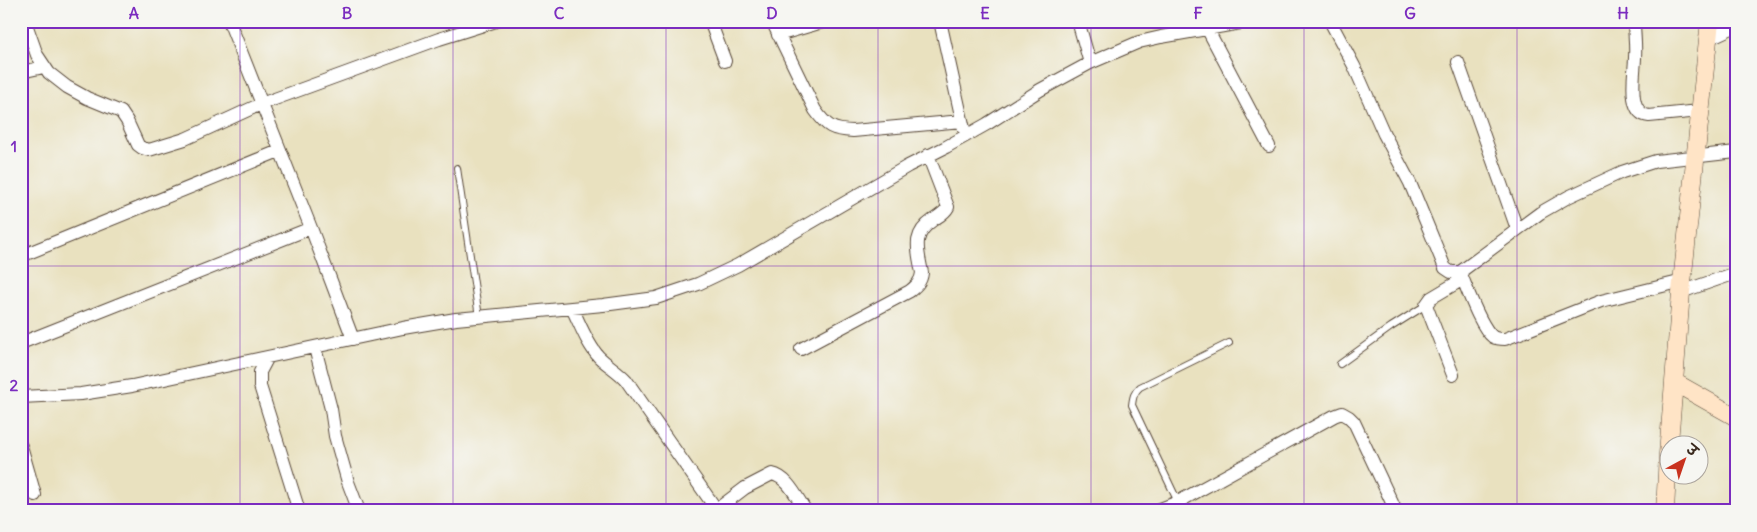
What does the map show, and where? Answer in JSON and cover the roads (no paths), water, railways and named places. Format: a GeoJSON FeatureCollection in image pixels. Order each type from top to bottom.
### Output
{"type":"FeatureCollection","features":[{"type":"Feature","properties":{"kind":"main road"},"geometry":{"type":"LineString","coordinates":[[1665,511],[1682,286],[1710,21]]}},
{"type":"Feature","properties":{"kind":"main road"},"geometry":{"type":"LineString","coordinates":[[1674,382],[1736,417]]}},
{"type":"Feature","properties":{"kind":"street"},"geometry":{"type":"LineString","coordinates":[[25,21],[37,55],[48,72],[87,98],[121,112],[127,120],[135,141],[145,150],[185,139],[261,104],[439,39],[496,21]]}},
{"type":"Feature","properties":{"kind":"street"},"geometry":{"type":"LineString","coordinates":[[229,21],[353,339]]}},
{"type":"Feature","properties":{"kind":"street"},"geometry":{"type":"LineString","coordinates":[[710,21],[725,61]]}},
{"type":"Feature","properties":{"kind":"street"},"geometry":{"type":"LineString","coordinates":[[772,21],[814,110],[830,127],[838,130],[853,131],[964,128],[991,122],[1040,90],[1090,63],[1140,42],[1252,21]]}},
{"type":"Feature","properties":{"kind":"street"},"geometry":{"type":"LineString","coordinates":[[778,35],[826,21]]}},
{"type":"Feature","properties":{"kind":"street"},"geometry":{"type":"LineString","coordinates":[[940,21],[964,128]]}},
{"type":"Feature","properties":{"kind":"street"},"geometry":{"type":"LineString","coordinates":[[1078,21],[1090,63]]}},
{"type":"Feature","properties":{"kind":"street"},"geometry":{"type":"LineString","coordinates":[[1330,21],[1354,66],[1384,134],[1410,183],[1445,268],[1462,276],[1484,326],[1492,336],[1504,339],[1601,301],[1682,286],[1736,273]]}},
{"type":"Feature","properties":{"kind":"street"},"geometry":{"type":"LineString","coordinates":[[1634,21],[1635,59],[1632,89],[1637,108],[1644,116],[1700,111]]}},
{"type":"Feature","properties":{"kind":"street"},"geometry":{"type":"LineString","coordinates":[[1708,40],[1736,26]]}},
{"type":"Feature","properties":{"kind":"street"},"geometry":{"type":"LineString","coordinates":[[1208,30],[1269,146]]}},
{"type":"Feature","properties":{"kind":"street"},"geometry":{"type":"LineString","coordinates":[[1458,62],[1517,229]]}},
{"type":"Feature","properties":{"kind":"street"},"geometry":{"type":"LineString","coordinates":[[21,72],[44,67]]}},
{"type":"Feature","properties":{"kind":"street"},"geometry":{"type":"LineString","coordinates":[[21,396],[81,394],[132,386],[403,328],[479,317],[656,298],[698,284],[738,265],[928,156],[964,128]]}},
{"type":"Feature","properties":{"kind":"street"},"geometry":{"type":"LineString","coordinates":[[21,256],[280,150]]}},
{"type":"Feature","properties":{"kind":"street"},"geometry":{"type":"LineString","coordinates":[[1454,375],[1426,305],[1431,298],[1462,276],[1517,229],[1568,197],[1622,172],[1656,161],[1736,152]]}},
{"type":"Feature","properties":{"kind":"street"},"geometry":{"type":"LineString","coordinates":[[801,349],[917,286],[922,278],[917,242],[919,236],[924,227],[945,212],[948,207],[928,156]]}},
{"type":"Feature","properties":{"kind":"street"},"geometry":{"type":"LineString","coordinates":[[21,343],[311,228]]}},
{"type":"Feature","properties":{"kind":"street"},"geometry":{"type":"LineString","coordinates":[[572,308],[593,350],[626,380],[714,506],[720,507],[745,488],[772,474],[781,477],[786,482],[806,511]]}},
{"type":"Feature","properties":{"kind":"street"},"geometry":{"type":"LineString","coordinates":[[315,348],[331,410],[335,436],[348,482],[359,511]]}},
{"type":"Feature","properties":{"kind":"street"},"geometry":{"type":"LineString","coordinates":[[268,357],[260,372],[260,386],[299,511]]}},
{"type":"Feature","properties":{"kind":"street"},"geometry":{"type":"LineString","coordinates":[[1155,511],[1180,506],[1325,420],[1342,413],[1349,416],[1354,422],[1395,509]]}},
{"type":"Feature","properties":{"kind":"street"},"geometry":{"type":"LineString","coordinates":[[21,446],[35,495]]}},
{"type":"Feature","properties":{"kind":"lane"},"geometry":{"type":"LineString","coordinates":[[457,168],[479,317]]}},
{"type":"Feature","properties":{"kind":"lane"},"geometry":{"type":"LineString","coordinates":[[1340,364],[1382,333],[1426,305]]}},
{"type":"Feature","properties":{"kind":"lane"},"geometry":{"type":"LineString","coordinates":[[1180,506],[1132,405],[1132,398],[1140,386],[1230,343]]}}]}
